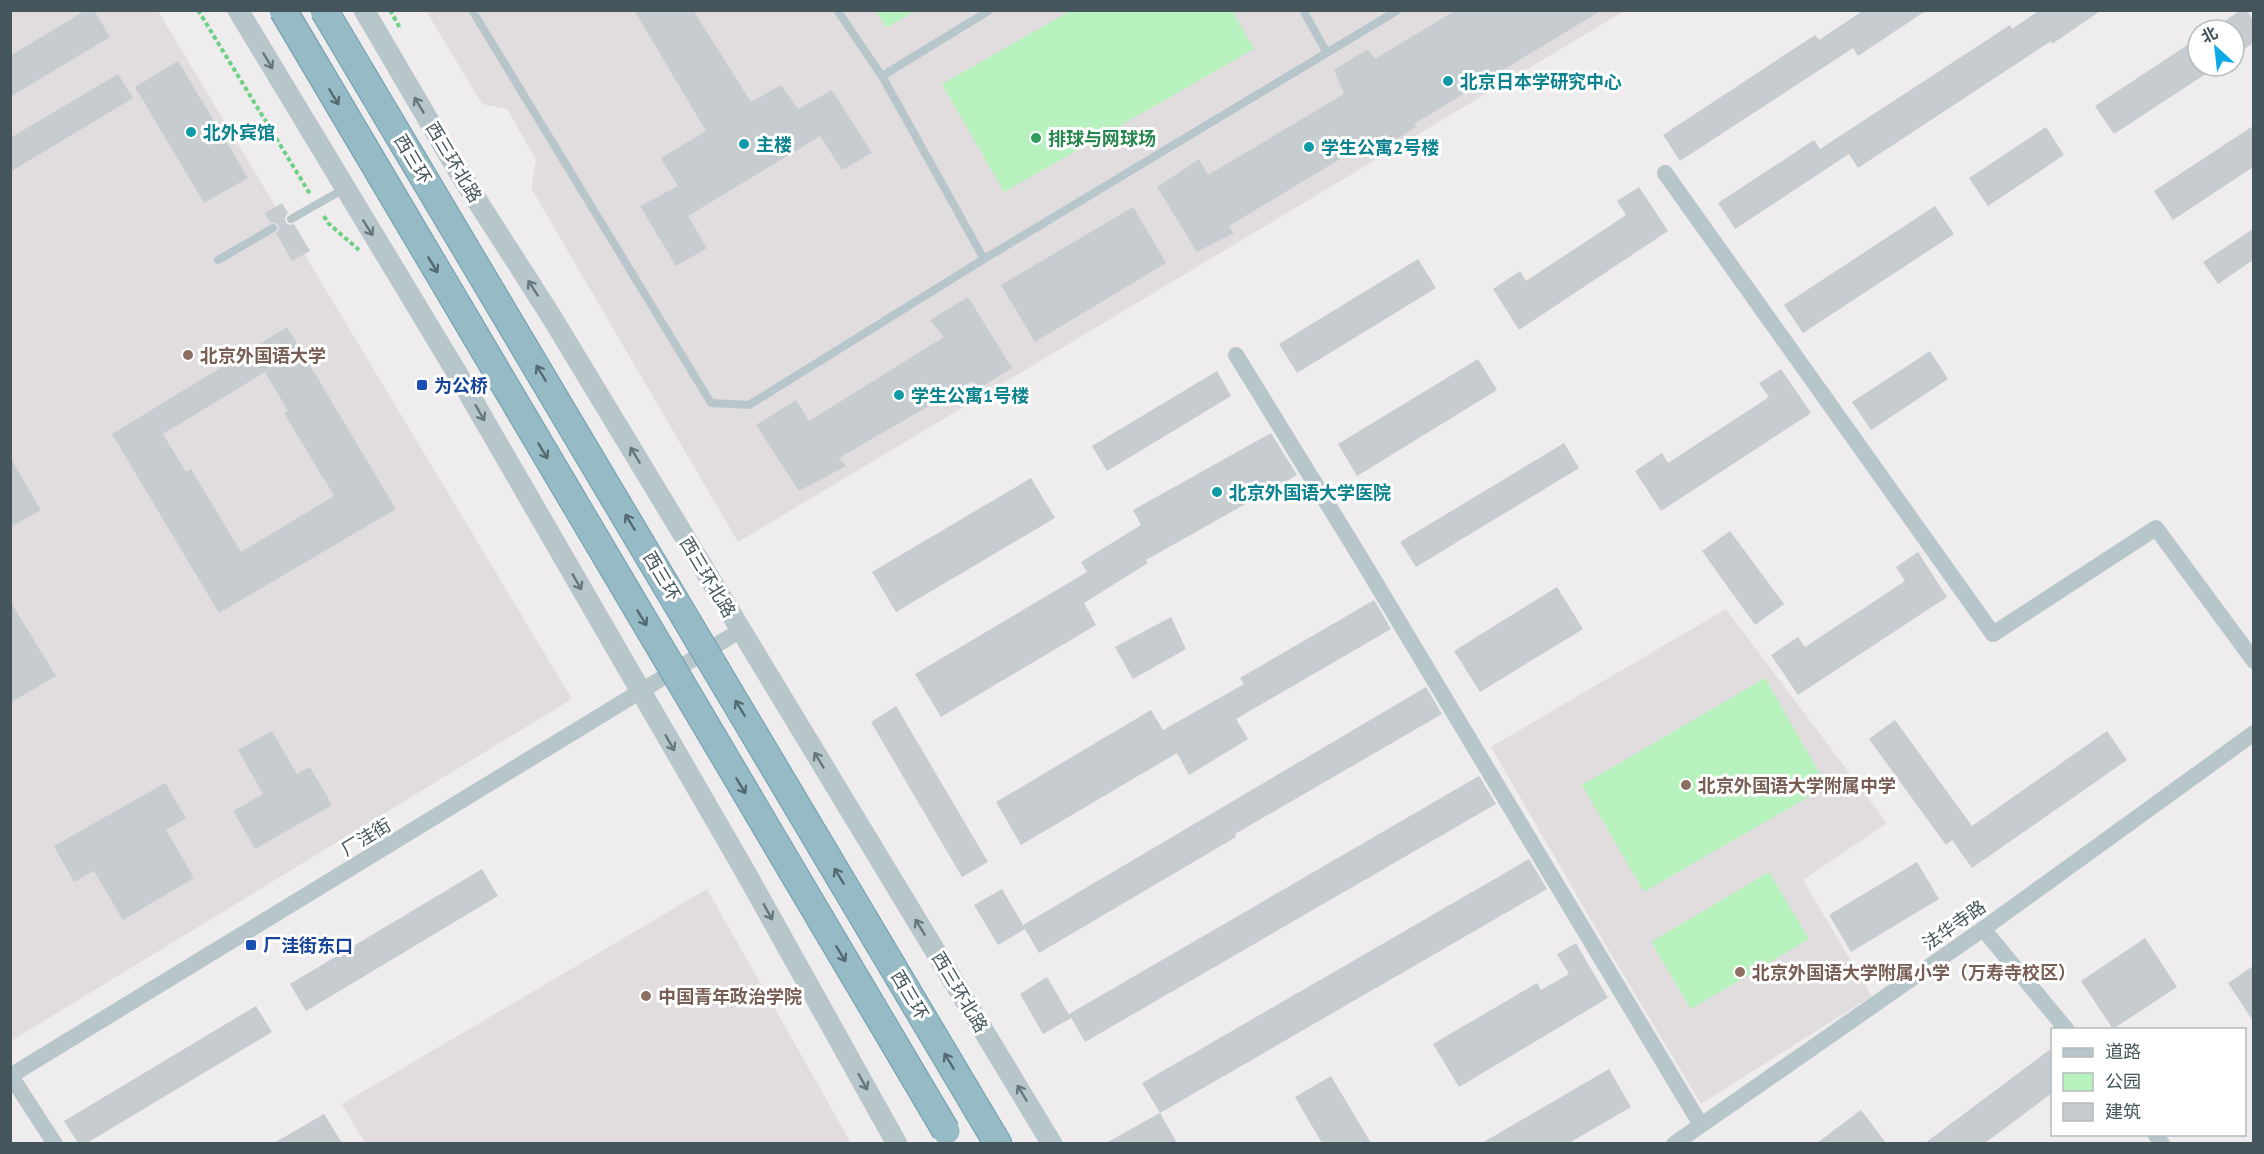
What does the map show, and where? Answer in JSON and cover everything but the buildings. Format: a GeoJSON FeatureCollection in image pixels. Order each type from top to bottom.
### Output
{"type":"FeatureCollection","features":[{"type":"Feature","properties":{"kind":"highway","name":"西三环"},"geometry":{"type":"LineString","coordinates":[[283,10],[949,1137]]}},
{"type":"Feature","properties":{"kind":"highway","name":"西三环"},"geometry":{"type":"LineString","coordinates":[[324,10],[998,1143]]}},
{"type":"Feature","properties":{"kind":"street"},"geometry":{"type":"LineString","coordinates":[[238,10],[454,368],[746,873],[897,1143]]}},
{"type":"Feature","properties":{"kind":"street","name":"西三环北路"},"geometry":{"type":"LineString","coordinates":[[364,10],[460,174],[550,316],[1052,1143]]}},
{"type":"Feature","properties":{"kind":"street"},"geometry":{"type":"LineString","coordinates":[[1665,172],[1993,634],[2156,528],[2253,662]]}},
{"type":"Feature","properties":{"kind":"street"},"geometry":{"type":"LineString","coordinates":[[1236,355],[1362,560],[1701,1125]]}},
{"type":"Feature","properties":{"kind":"street","name":"厂洼街"},"geometry":{"type":"LineString","coordinates":[[11,1076],[741,630]]}},
{"type":"Feature","properties":{"kind":"street","name":"法华寺路"},"geometry":{"type":"LineString","coordinates":[[1674,1143],[1983,929],[2253,733]]}},
{"type":"Feature","properties":{"kind":"street"},"geometry":{"type":"LineString","coordinates":[[1983,929],[2066,1028]]}},
{"type":"Feature","properties":{"kind":"street"},"geometry":{"type":"LineString","coordinates":[[11,1076],[55,1143]]}},
{"type":"Feature","properties":{"kind":"lane"},"geometry":{"type":"LineString","coordinates":[[472,10],[711,403],[749,405],[1398,10]]}},
{"type":"Feature","properties":{"kind":"lane"},"geometry":{"type":"LineString","coordinates":[[837,10],[882,76],[984,260]]}},
{"type":"Feature","properties":{"kind":"lane"},"geometry":{"type":"LineString","coordinates":[[882,76],[990,10]]}},
{"type":"Feature","properties":{"kind":"lane"},"geometry":{"type":"LineString","coordinates":[[1303,10],[1328,53]]}},
{"type":"Feature","properties":{"kind":"lane"},"geometry":{"type":"LineString","coordinates":[[291,219],[344,189]]}},
{"type":"Feature","properties":{"kind":"lane"},"geometry":{"type":"LineString","coordinates":[[218,260],[273,228]]}},
{"type":"Feature","properties":{"kind":"path"},"geometry":{"type":"LineString","coordinates":[[198,10],[328,223],[362,253]]}},
{"type":"Feature","properties":{"kind":"shaded area","name":"北京外国语大学"},"geometry":{"type":"Polygon","coordinates":[[[11,11],[158,11],[572,699],[11,1041],[11,11]]]}},
{"type":"Feature","properties":{"kind":"shaded area"},"geometry":{"type":"Polygon","coordinates":[[[426,11],[1624,11],[738,542],[531,188],[536,160],[507,109],[482,104],[426,11]]]}},
{"type":"Feature","properties":{"kind":"shaded area","name":"北京外国语大学附属中学"},"geometry":{"type":"Polygon","coordinates":[[[1726,609],[1887,823],[1803,880],[1872,996],[1701,1104],[1491,747],[1726,609]]]}},
{"type":"Feature","properties":{"kind":"shaded area","name":"中国青年政治学院"},"geometry":{"type":"Polygon","coordinates":[[[707,889],[851,1143],[365,1143],[342,1104],[707,889]]]}},
{"type":"Feature","properties":{"kind":"green space"},"geometry":{"type":"Polygon","coordinates":[[[876,11],[915,11],[886,28],[876,11]]]}},
{"type":"Feature","properties":{"kind":"green space","name":"排球与网球场"},"geometry":{"type":"Polygon","coordinates":[[[1070,11],[1232,11],[1254,49],[1004,192],[942,84],[1070,11]]]}},
{"type":"Feature","properties":{"kind":"green space"},"geometry":{"type":"Polygon","coordinates":[[[1765,678],[1827,786],[1644,892],[1582,785],[1765,678]]]}},
{"type":"Feature","properties":{"kind":"green space"},"geometry":{"type":"Polygon","coordinates":[[[1769,872],[1809,939],[1691,1009],[1651,942],[1769,872]]]}},
{"type":"Feature","properties":{"kind":"place","name":"北京日本学研究中心"},"geometry":{"type":"Point","coordinates":[1448,81]}},
{"type":"Feature","properties":{"kind":"place","name":"北外宾馆"},"geometry":{"type":"Point","coordinates":[191,132]}},
{"type":"Feature","properties":{"kind":"place","name":"排球与网球场"},"geometry":{"type":"Point","coordinates":[1036,138]}},
{"type":"Feature","properties":{"kind":"place","name":"主楼"},"geometry":{"type":"Point","coordinates":[744,144]}},
{"type":"Feature","properties":{"kind":"place","name":"学生公寓2号楼"},"geometry":{"type":"Point","coordinates":[1309,147]}},
{"type":"Feature","properties":{"kind":"place","name":"北京外国语大学"},"geometry":{"type":"Point","coordinates":[188,355]}},
{"type":"Feature","properties":{"kind":"place","name":"为公桥"},"geometry":{"type":"Point","coordinates":[422,385]}},
{"type":"Feature","properties":{"kind":"place","name":"学生公寓1号楼"},"geometry":{"type":"Point","coordinates":[899,395]}},
{"type":"Feature","properties":{"kind":"place","name":"北京外国语大学医院"},"geometry":{"type":"Point","coordinates":[1217,492]}},
{"type":"Feature","properties":{"kind":"place","name":"北京外国语大学附属中学"},"geometry":{"type":"Point","coordinates":[1686,785]}},
{"type":"Feature","properties":{"kind":"place","name":"厂洼街东口"},"geometry":{"type":"Point","coordinates":[251,945]}},
{"type":"Feature","properties":{"kind":"place","name":"北京外国语大学附属小学（万寿寺校区）"},"geometry":{"type":"Point","coordinates":[1740,972]}},
{"type":"Feature","properties":{"kind":"place","name":"中国青年政治学院"},"geometry":{"type":"Point","coordinates":[646,996]}}]}
